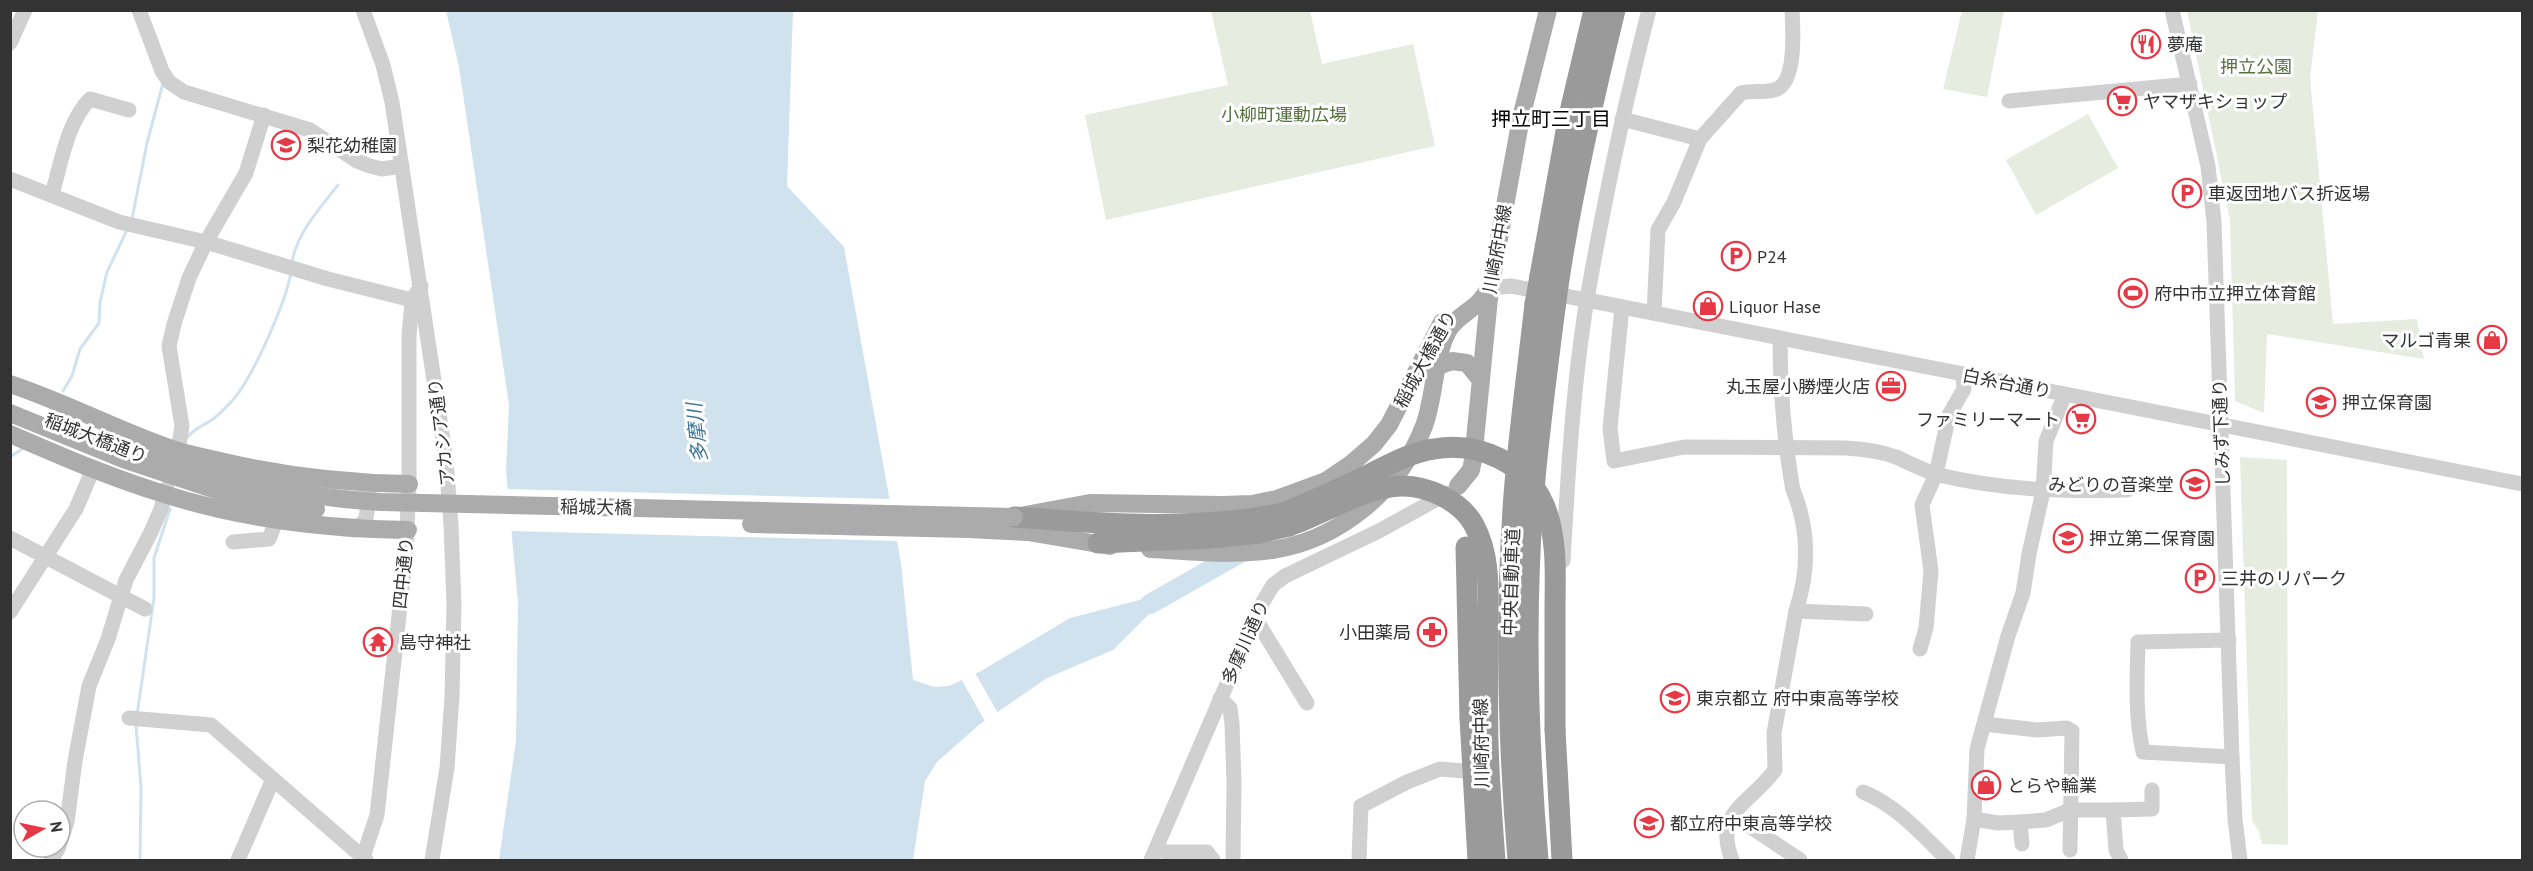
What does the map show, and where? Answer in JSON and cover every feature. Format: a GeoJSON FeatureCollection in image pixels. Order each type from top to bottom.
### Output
{"type":"FeatureCollection","features":[{"type":"Feature","properties":{"kind":"highway"},"geometry":{"type":"LineString","coordinates":[[1545,306],[1568,120],[1594,10]]}},
{"type":"Feature","properties":{"kind":"highway"},"geometry":{"type":"LineString","coordinates":[[1549,278],[1568,217],[1615,10]]}},
{"type":"Feature","properties":{"kind":"highway","name":"中央自動車道"},"geometry":{"type":"LineString","coordinates":[[1518,861],[1511,754],[1509,601],[1514,495],[1545,306]]}},
{"type":"Feature","properties":{"kind":"highway","name":"中央自動車道"},"geometry":{"type":"LineString","coordinates":[[1538,861],[1529,687],[1529,601],[1545,306]]}},
{"type":"Feature","properties":{"kind":"highway"},"geometry":{"type":"LineString","coordinates":[[1013,524],[1073,521],[1198,523],[1254,519],[1283,513],[1312,502],[1394,463],[1432,449],[1463,447],[1497,456],[1527,479],[1545,506],[1550,523],[1555,567],[1555,729],[1562,861]]}},
{"type":"Feature","properties":{"kind":"highway"},"geometry":{"type":"LineString","coordinates":[[1098,543],[1163,542],[1258,533],[1316,517],[1375,490],[1402,486],[1428,490],[1454,504],[1476,528],[1483,547],[1488,574],[1488,742],[1480,856]]}},
{"type":"Feature","properties":{"kind":"highway"},"geometry":{"type":"LineString","coordinates":[[1466,547],[1470,718],[1480,856]]}},
{"type":"Feature","properties":{"kind":"main road","name":"川崎府中線"},"geometry":{"type":"LineString","coordinates":[[1480,856],[1464,771],[1460,597],[1466,547],[1465,525],[1458,486],[1471,470],[1473,460],[1490,288],[1521,118],[1548,10]]}},
{"type":"Feature","properties":{"kind":"main road","name":"稲城大橋通り"},"geometry":{"type":"LineString","coordinates":[[1013,524],[1122,548],[1222,552],[1274,550],[1299,544],[1326,533],[1367,506],[1398,473],[1418,441],[1429,411],[1444,340],[1449,329],[1458,318],[1479,302],[1490,288]]}},
{"type":"Feature","properties":{"kind":"main road","name":"稲城大橋通り"},"geometry":{"type":"LineString","coordinates":[[1013,524],[1075,504],[1252,504],[1277,499],[1326,481],[1352,464],[1374,444],[1389,425],[1445,317],[1466,296],[1490,288]]}},
{"type":"Feature","properties":{"kind":"main road"},"geometry":{"type":"LineString","coordinates":[[1438,366],[1452,361],[1467,363],[1480,379]]}},
{"type":"Feature","properties":{"kind":"main road"},"geometry":{"type":"LineString","coordinates":[[10,384],[41,394],[118,429],[176,473]]}},
{"type":"Feature","properties":{"kind":"main road"},"geometry":{"type":"LineString","coordinates":[[10,396],[129,446],[176,473],[276,521],[355,530],[408,530]]}},
{"type":"Feature","properties":{"kind":"main road","name":"稲城大橋通り"},"geometry":{"type":"LineString","coordinates":[[10,404],[176,473]]}},
{"type":"Feature","properties":{"kind":"main road","name":"稲城大橋通り"},"geometry":{"type":"LineString","coordinates":[[10,414],[114,456],[176,473]]}},
{"type":"Feature","properties":{"kind":"main road"},"geometry":{"type":"LineString","coordinates":[[10,422],[113,465],[176,473]]}},
{"type":"Feature","properties":{"kind":"main road"},"geometry":{"type":"LineString","coordinates":[[10,434],[93,469],[291,475],[364,483],[410,484]]}},
{"type":"Feature","properties":{"kind":"main road","name":"稲城大橋"},"geometry":{"type":"LineString","coordinates":[[176,473],[222,478],[283,492],[333,499],[381,502],[1013,524]]}},
{"type":"Feature","properties":{"kind":"main road","name":"稲城大橋"},"geometry":{"type":"LineString","coordinates":[[176,473],[234,496],[310,508],[379,514],[1013,524]]}},
{"type":"Feature","properties":{"kind":"main road","name":"川崎府中線"},"geometry":{"type":"LineString","coordinates":[[1458,486],[1476,523],[1482,575],[1480,856]]}},
{"type":"Feature","properties":{"kind":"street"},"geometry":{"type":"LineString","coordinates":[[10,43],[25,10]]}},
{"type":"Feature","properties":{"kind":"street"},"geometry":{"type":"LineString","coordinates":[[139,10],[159,64],[169,82],[184,92],[310,130],[357,161],[370,166],[382,169],[402,166]]}},
{"type":"Feature","properties":{"kind":"street","name":"アカシア通り"},"geometry":{"type":"LineString","coordinates":[[363,10],[383,64],[392,102],[446,460],[454,606],[452,697],[447,768],[432,861]]}},
{"type":"Feature","properties":{"kind":"street"},"geometry":{"type":"LineString","coordinates":[[1568,861],[1561,735],[1560,596],[1569,458],[1587,300],[1622,119],[1648,10]]}},
{"type":"Feature","properties":{"kind":"street"},"geometry":{"type":"LineString","coordinates":[[1654,313],[1658,230],[1674,202],[1700,139],[1741,93],[1774,90],[1781,88],[1787,80],[1793,44],[1792,10]]}},
{"type":"Feature","properties":{"kind":"street","name":"しみず下通り"},"geometry":{"type":"LineString","coordinates":[[2172,10],[2208,166],[2214,222],[2232,757],[2240,861]]}},
{"type":"Feature","properties":{"kind":"street"},"geometry":{"type":"LineString","coordinates":[[2010,101],[2190,84]]}},
{"type":"Feature","properties":{"kind":"street"},"geometry":{"type":"LineString","coordinates":[[52,194],[82,106],[90,99],[129,110]]}},
{"type":"Feature","properties":{"kind":"street"},"geometry":{"type":"LineString","coordinates":[[70,799],[89,686],[108,639],[126,580],[162,510],[176,473],[182,426],[170,346],[189,278],[206,242],[246,173],[264,115]]}},
{"type":"Feature","properties":{"kind":"street"},"geometry":{"type":"LineString","coordinates":[[1622,119],[1700,139]]}},
{"type":"Feature","properties":{"kind":"street"},"geometry":{"type":"LineString","coordinates":[[10,179],[119,222],[206,242],[328,279],[412,300]]}},
{"type":"Feature","properties":{"kind":"street","name":"四中通り"},"geometry":{"type":"LineString","coordinates":[[363,860],[377,815],[408,530],[409,336],[412,300],[421,285]]}},
{"type":"Feature","properties":{"kind":"street","name":"白糸台通り"},"geometry":{"type":"LineString","coordinates":[[1490,288],[1511,286],[1587,300],[2523,484]]}},
{"type":"Feature","properties":{"kind":"street"},"geometry":{"type":"LineString","coordinates":[[1622,307],[1610,428],[1614,461],[1684,447],[1870,450],[1936,474],[1998,487],[2043,491],[2127,490]]}},
{"type":"Feature","properties":{"kind":"street"},"geometry":{"type":"LineString","coordinates":[[1732,861],[1725,836],[1726,825],[1775,770],[1774,733],[1806,563],[1800,508],[1792,486],[1784,415],[1780,338]]}},
{"type":"Feature","properties":{"kind":"street"},"geometry":{"type":"LineString","coordinates":[[1920,649],[1926,628],[1931,572],[1922,505],[1936,474],[1949,415],[1964,389],[1963,374]]}},
{"type":"Feature","properties":{"kind":"street"},"geometry":{"type":"LineString","coordinates":[[1967,861],[1974,819],[1977,748],[2008,636],[2023,593],[2043,491],[2046,441],[2065,394]]}},
{"type":"Feature","properties":{"kind":"street"},"geometry":{"type":"LineString","coordinates":[[10,612],[76,509],[93,469]]}},
{"type":"Feature","properties":{"kind":"street"},"geometry":{"type":"LineString","coordinates":[[355,530],[366,519],[369,496],[364,483]]}},
{"type":"Feature","properties":{"kind":"street","name":"多摩川通り"},"geometry":{"type":"LineString","coordinates":[[1154,855],[1220,698],[1270,589],[1279,580],[1405,518],[1458,486]]}},
{"type":"Feature","properties":{"kind":"street"},"geometry":{"type":"LineString","coordinates":[[233,543],[269,539],[276,521]]}},
{"type":"Feature","properties":{"kind":"street"},"geometry":{"type":"LineString","coordinates":[[10,538],[145,609]]}},
{"type":"Feature","properties":{"kind":"street"},"geometry":{"type":"LineString","coordinates":[[1796,611],[1866,614]]}},
{"type":"Feature","properties":{"kind":"street"},"geometry":{"type":"LineString","coordinates":[[1255,618],[1307,703]]}},
{"type":"Feature","properties":{"kind":"street"},"geometry":{"type":"LineString","coordinates":[[2229,640],[2138,642],[2136,693],[2138,731],[2143,752],[2232,757]]}},
{"type":"Feature","properties":{"kind":"street"},"geometry":{"type":"LineString","coordinates":[[1220,698],[1230,708],[1232,724],[1233,861]]}},
{"type":"Feature","properties":{"kind":"street"},"geometry":{"type":"LineString","coordinates":[[135,718],[211,725],[363,860]]}},
{"type":"Feature","properties":{"kind":"street"},"geometry":{"type":"LineString","coordinates":[[1984,724],[2037,730],[2066,728],[2072,731],[2070,850]]}},
{"type":"Feature","properties":{"kind":"street"},"geometry":{"type":"LineString","coordinates":[[1359,861],[1362,807],[1407,782],[1440,769],[1464,771]]}},
{"type":"Feature","properties":{"kind":"street"},"geometry":{"type":"LineString","coordinates":[[238,861],[273,779]]}},
{"type":"Feature","properties":{"kind":"street"},"geometry":{"type":"LineString","coordinates":[[1974,819],[1998,823],[2020,822],[2046,820],[2070,810],[2152,809],[2152,790]]}},
{"type":"Feature","properties":{"kind":"street"},"geometry":{"type":"LineString","coordinates":[[1863,792],[1879,798],[1895,809],[1948,861]]}},
{"type":"Feature","properties":{"kind":"street"},"geometry":{"type":"LineString","coordinates":[[2113,810],[2116,850],[2121,861]]}},
{"type":"Feature","properties":{"kind":"street"},"geometry":{"type":"LineString","coordinates":[[1733,815],[1800,861]]}},
{"type":"Feature","properties":{"kind":"street"},"geometry":{"type":"LineString","coordinates":[[2020,822],[2022,844]]}},
{"type":"Feature","properties":{"kind":"street"},"geometry":{"type":"LineString","coordinates":[[1154,855],[1165,852],[1207,852],[1213,861]]}},
{"type":"Feature","properties":{"kind":"green space","name":"小柳町運動広場"},"geometry":{"type":"Polygon","coordinates":[[[1211,11],[1310,11],[1322,64],[1413,44],[1435,146],[1106,220],[1085,115],[1228,85],[1211,11]]]}},
{"type":"Feature","properties":{"kind":"green space"},"geometry":{"type":"Polygon","coordinates":[[[1962,11],[2004,11],[1987,97],[1943,89],[1962,11]]]}},
{"type":"Feature","properties":{"kind":"green space","name":"押立公園"},"geometry":{"type":"Polygon","coordinates":[[[2187,11],[2318,11],[2310,78],[2333,324],[2417,319],[2424,359],[2267,334],[2264,413],[2235,401],[2230,220],[2187,11]]]}},
{"type":"Feature","properties":{"kind":"green space"},"geometry":{"type":"Polygon","coordinates":[[[2088,114],[2118,168],[2036,215],[2006,160],[2088,114]]]}},
{"type":"Feature","properties":{"kind":"green space"},"geometry":{"type":"Polygon","coordinates":[[[2240,457],[2287,460],[2288,845],[2262,844],[2259,831],[2252,821],[2240,457]]]}},
{"type":"Feature","properties":{"kind":"water","name":"多摩川"},"geometry":{"type":"Polygon","coordinates":[[[446,11],[793,11],[787,186],[844,247],[901,563],[913,680],[934,687],[949,686],[981,671],[1070,618],[1171,592],[1113,650],[1047,678],[980,724],[937,762],[925,781],[913,860],[499,860],[516,740],[518,603],[506,470],[509,405],[459,67],[446,11]]]}},
{"type":"Feature","properties":{"kind":"pier"},"geometry":{"type":"Polygon","coordinates":[[[504,489],[892,499],[900,541],[508,531],[504,489]]]}},
{"type":"Feature","properties":{"kind":"pier"},"geometry":{"type":"Polygon","coordinates":[[[974,671],[999,715],[986,723],[960,677],[974,671]]]}},
{"type":"Feature","properties":{"kind":"waterway"},"geometry":{"type":"LineString","coordinates":[[132,219],[147,143],[163,83]]}},
{"type":"Feature","properties":{"kind":"waterway"},"geometry":{"type":"LineString","coordinates":[[292,262],[304,231],[338,185]]}},
{"type":"Feature","properties":{"kind":"waterway"},"geometry":{"type":"LineString","coordinates":[[63,391],[72,376],[80,349],[99,323],[100,302],[107,272],[128,228]]}},
{"type":"Feature","properties":{"kind":"waterway"},"geometry":{"type":"LineString","coordinates":[[188,437],[219,414],[249,377],[267,340],[291,272]]}},
{"type":"Feature","properties":{"kind":"waterway"},"geometry":{"type":"LineString","coordinates":[[10,457],[22,449]]}},
{"type":"Feature","properties":{"kind":"waterway"},"geometry":{"type":"LineString","coordinates":[[137,715],[154,598],[154,558],[170,509]]}},
{"type":"Feature","properties":{"kind":"waterway"},"geometry":{"type":"LineString","coordinates":[[1150,604],[1247,549]]}},
{"type":"Feature","properties":{"kind":"waterway"},"geometry":{"type":"LineString","coordinates":[[136,725],[141,787],[140,860]]}},
{"type":"Feature","properties":{"kind":"place","name":"夢庵"},"geometry":{"type":"Point","coordinates":[2146,44]}},
{"type":"Feature","properties":{"kind":"place","name":"ヤマザキショップ"},"geometry":{"type":"Point","coordinates":[2122,101]}},
{"type":"Feature","properties":{"kind":"place","name":"梨花幼稚園"},"geometry":{"type":"Point","coordinates":[286,145]}},
{"type":"Feature","properties":{"kind":"place","name":"車返団地バス折返場"},"geometry":{"type":"Point","coordinates":[2187,193]}},
{"type":"Feature","properties":{"kind":"place","name":"P24"},"geometry":{"type":"Point","coordinates":[1736,256]}},
{"type":"Feature","properties":{"kind":"place","name":"府中市立押立体育館"},"geometry":{"type":"Point","coordinates":[2133,293]}},
{"type":"Feature","properties":{"kind":"place","name":"Liquor Hase"},"geometry":{"type":"Point","coordinates":[1708,306]}},
{"type":"Feature","properties":{"kind":"place","name":"マルゴ青果"},"geometry":{"type":"Point","coordinates":[2492,340]}},
{"type":"Feature","properties":{"kind":"place","name":"丸玉屋小勝煙火店"},"geometry":{"type":"Point","coordinates":[1891,386]}},
{"type":"Feature","properties":{"kind":"place","name":"押立保育園"},"geometry":{"type":"Point","coordinates":[2321,402]}},
{"type":"Feature","properties":{"kind":"place","name":"ファミリーマート"},"geometry":{"type":"Point","coordinates":[2081,419]}},
{"type":"Feature","properties":{"kind":"place","name":"みどりの音楽堂"},"geometry":{"type":"Point","coordinates":[2195,484]}},
{"type":"Feature","properties":{"kind":"place","name":"押立第二保育園"},"geometry":{"type":"Point","coordinates":[2068,538]}},
{"type":"Feature","properties":{"kind":"place","name":"三井のリパーク"},"geometry":{"type":"Point","coordinates":[2200,578]}},
{"type":"Feature","properties":{"kind":"place","name":"小田薬局"},"geometry":{"type":"Point","coordinates":[1432,632]}},
{"type":"Feature","properties":{"kind":"place","name":"島守神社"},"geometry":{"type":"Point","coordinates":[378,642]}},
{"type":"Feature","properties":{"kind":"place","name":"東京都立 府中東高等学校"},"geometry":{"type":"Point","coordinates":[1675,698]}},
{"type":"Feature","properties":{"kind":"place","name":"とらや輪業"},"geometry":{"type":"Point","coordinates":[1986,785]}},
{"type":"Feature","properties":{"kind":"place","name":"都立府中東高等学校"},"geometry":{"type":"Point","coordinates":[1649,823]}},
{"type":"Feature","properties":{"kind":"district","name":"押立町三丁目"},"geometry":{"type":"Point","coordinates":[1551,119]}}]}
